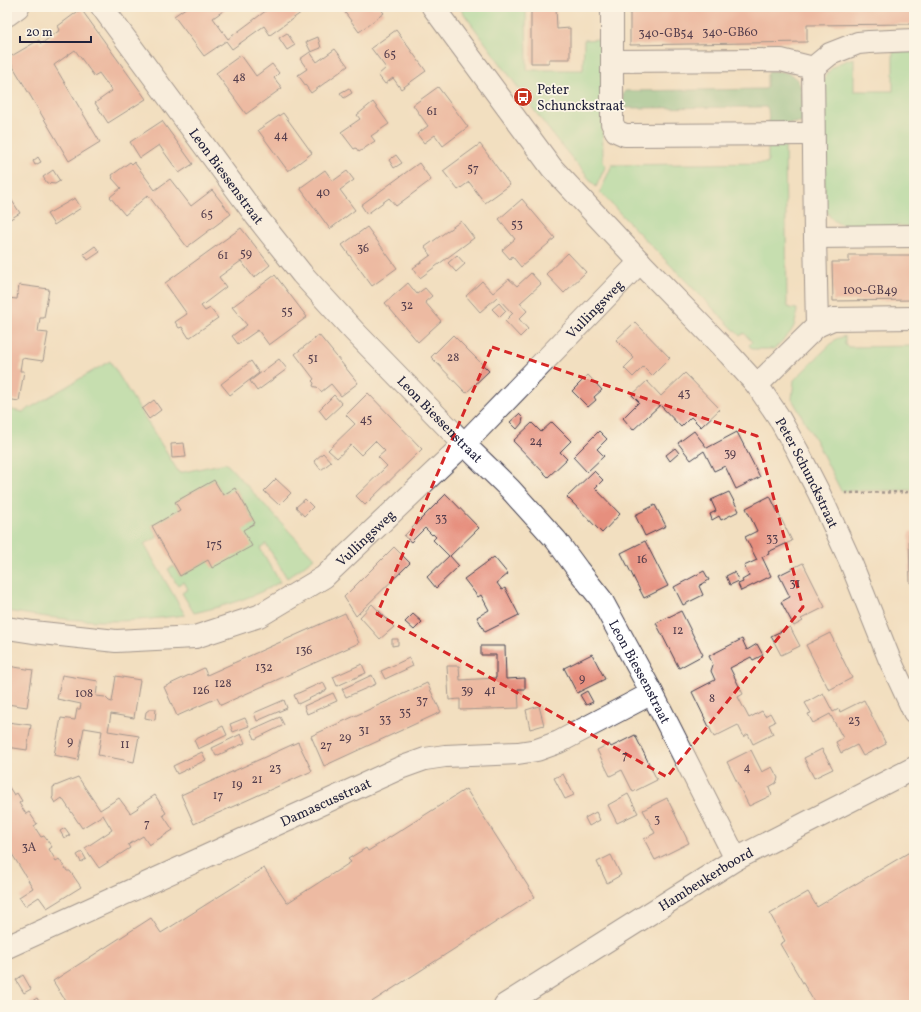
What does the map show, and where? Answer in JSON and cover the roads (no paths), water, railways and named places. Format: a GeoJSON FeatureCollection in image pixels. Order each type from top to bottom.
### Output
{"type":"FeatureCollection","features":[{"type":"Feature","properties":{"kind":"street"},"geometry":{"type":"LineString","coordinates":[[7,15],[18,7]]}},
{"type":"Feature","properties":{"kind":"street","name":"Leon Biessenstraat"},"geometry":{"type":"LineString","coordinates":[[102,7],[256,216],[302,274],[354,331],[510,489],[556,540],[601,599],[652,693],[736,859]]}},
{"type":"Feature","properties":{"kind":"street","name":"Peter Schunckstraat"},"geometry":{"type":"LineString","coordinates":[[433,7],[552,168],[757,385],[778,416],[819,493],[851,563],[889,658],[914,712]]}},
{"type":"Feature","properties":{"kind":"street"},"geometry":{"type":"LineString","coordinates":[[612,7],[612,123],[616,131],[625,136],[814,134]]}},
{"type":"Feature","properties":{"kind":"street"},"geometry":{"type":"LineString","coordinates":[[813,68],[830,54],[858,43],[914,40]]}},
{"type":"Feature","properties":{"kind":"street"},"geometry":{"type":"LineString","coordinates":[[612,61],[781,60],[813,68]]}},
{"type":"Feature","properties":{"kind":"street"},"geometry":{"type":"LineString","coordinates":[[813,68],[817,326]]}},
{"type":"Feature","properties":{"kind":"street"},"geometry":{"type":"LineString","coordinates":[[815,237],[914,236]]}},
{"type":"Feature","properties":{"kind":"street","name":"Vullingsweg"},"geometry":{"type":"LineString","coordinates":[[7,628],[116,641],[195,638],[259,616],[324,577],[464,444],[640,262]]}},
{"type":"Feature","properties":{"kind":"street"},"geometry":{"type":"LineString","coordinates":[[757,385],[817,326],[833,319],[914,318]]}},
{"type":"Feature","properties":{"kind":"street","name":"Peter Schunckstraat"},"geometry":{"type":"LineString","coordinates":[[851,563],[914,675]]}},
{"type":"Feature","properties":{"kind":"street","name":"Damascusstraat"},"geometry":{"type":"LineString","coordinates":[[7,947],[400,768],[425,759],[445,756],[518,753],[537,750],[559,742],[652,693]]}},
{"type":"Feature","properties":{"kind":"street","name":"Hambeukerboord"},"geometry":{"type":"LineString","coordinates":[[505,1005],[736,859],[914,768]]}},
{"type":"Feature","properties":{"kind":"place","name":"Peter Schunckstraat"},"geometry":{"type":"Point","coordinates":[523,97]}}]}
